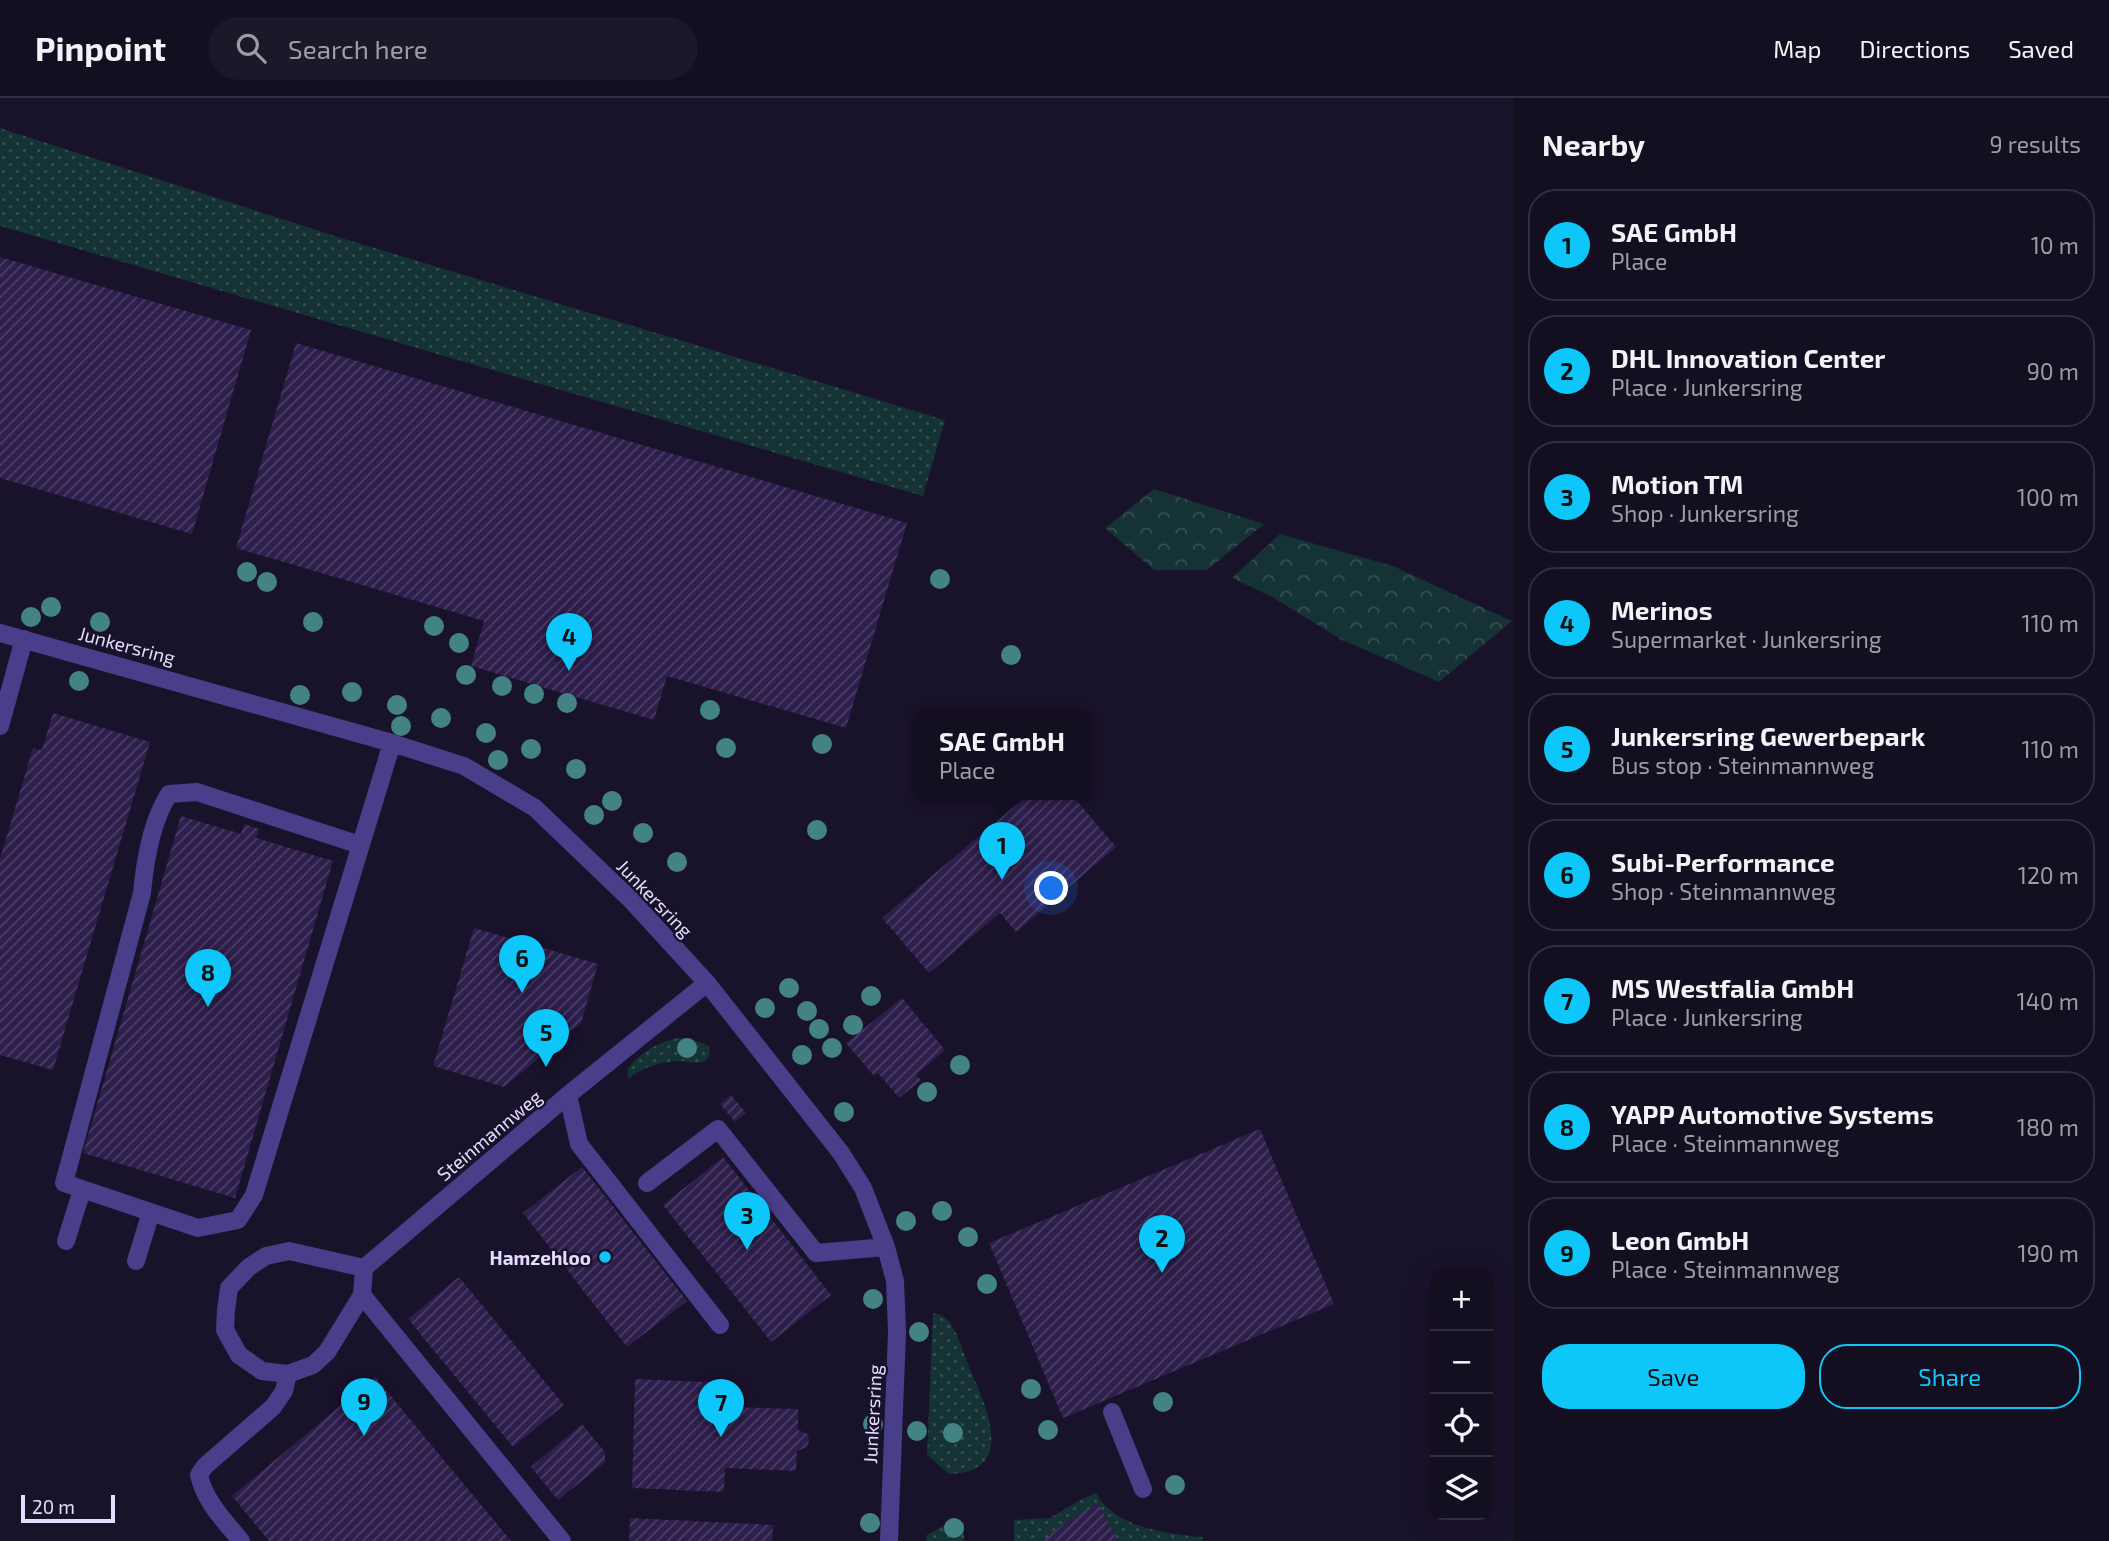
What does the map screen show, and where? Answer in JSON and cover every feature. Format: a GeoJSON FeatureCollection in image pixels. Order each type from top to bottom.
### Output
{"type":"FeatureCollection","features":[{"type":"Feature","properties":{"kind":"street","name":"Junkersring"},"geometry":{"type":"LineString","coordinates":[[0,633],[392,743],[464,766],[535,808],[631,900],[707,984],[841,1153],[863,1188],[886,1247],[895,1281],[897,1332],[889,1541]]}},
{"type":"Feature","properties":{"kind":"street"},"geometry":{"type":"LineString","coordinates":[[0,726],[24,639]]}},
{"type":"Feature","properties":{"kind":"street"},"geometry":{"type":"LineString","coordinates":[[360,845],[197,792],[169,794],[161,807],[145,863],[142,893],[64,1183],[198,1228],[238,1220],[254,1195],[392,743]]}},
{"type":"Feature","properties":{"kind":"street","name":"Steinmannweg"},"geometry":{"type":"LineString","coordinates":[[364,1268],[568,1095],[707,984]]}},
{"type":"Feature","properties":{"kind":"street"},"geometry":{"type":"LineString","coordinates":[[568,1095],[579,1144],[720,1325]]}},
{"type":"Feature","properties":{"kind":"street"},"geometry":{"type":"LineString","coordinates":[[647,1183],[718,1129],[816,1253],[886,1247]]}},
{"type":"Feature","properties":{"kind":"street"},"geometry":{"type":"LineString","coordinates":[[66,1241],[82,1190]]}},
{"type":"Feature","properties":{"kind":"street"},"geometry":{"type":"LineString","coordinates":[[136,1261],[151,1212]]}},
{"type":"Feature","properties":{"kind":"street"},"geometry":{"type":"LineString","coordinates":[[289,1251],[364,1268],[362,1295],[327,1352],[313,1365],[288,1374],[262,1371],[239,1355],[225,1330],[229,1288],[249,1267],[266,1256],[289,1251]]}},
{"type":"Feature","properties":{"kind":"street"},"geometry":{"type":"LineString","coordinates":[[362,1295],[562,1541]]}},
{"type":"Feature","properties":{"kind":"street"},"geometry":{"type":"LineString","coordinates":[[241,1541],[209,1502],[199,1475],[205,1466],[273,1407],[284,1391],[288,1374]]}},
{"type":"Feature","properties":{"kind":"street"},"geometry":{"type":"LineString","coordinates":[[1112,1412],[1143,1489]]}},
{"type":"Feature","properties":{"kind":"green space"},"geometry":{"type":"Polygon","coordinates":[[[0,128],[338,237],[945,420],[923,496],[0,226],[0,128]]]}},
{"type":"Feature","properties":{"kind":"green space"},"geometry":{"type":"Polygon","coordinates":[[[1154,489],[1264,524],[1207,570],[1154,570],[1105,528],[1154,489]]]}},
{"type":"Feature","properties":{"kind":"green space"},"geometry":{"type":"Polygon","coordinates":[[[1280,534],[1393,566],[1512,621],[1439,682],[1342,640],[1272,597],[1232,578],[1280,534]]]}},
{"type":"Feature","properties":{"kind":"green space"},"geometry":{"type":"Polygon","coordinates":[[[679,1038],[691,1039],[709,1046],[708,1058],[693,1063],[682,1061],[660,1064],[646,1068],[628,1079],[628,1069],[644,1053],[657,1045],[679,1038]]]}},
{"type":"Feature","properties":{"kind":"green space"},"geometry":{"type":"Polygon","coordinates":[[[933,1313],[945,1318],[954,1329],[989,1418],[991,1435],[990,1450],[984,1462],[970,1470],[949,1474],[927,1455],[933,1313]]]}},
{"type":"Feature","properties":{"kind":"green space"},"geometry":{"type":"Polygon","coordinates":[[[1096,1493],[1108,1508],[1130,1522],[1167,1533],[1203,1537],[1203,1541],[1014,1541],[1014,1520],[1050,1518],[1096,1493]]]}},
{"type":"Feature","properties":{"kind":"green space"},"geometry":{"type":"Polygon","coordinates":[[[948,1523],[964,1523],[964,1541],[926,1541],[927,1535],[948,1523]]]}},
{"type":"Feature","properties":{"kind":"building"},"geometry":{"type":"Polygon","coordinates":[[[0,257],[251,330],[192,534],[0,478],[0,257]]]}},
{"type":"Feature","properties":{"kind":"building"},"geometry":{"type":"Polygon","coordinates":[[[296,343],[907,523],[846,728],[667,676],[654,720],[471,666],[484,621],[236,548],[296,343]]]}},
{"type":"Feature","properties":{"kind":"building"},"geometry":{"type":"Polygon","coordinates":[[[53,713],[150,742],[53,1070],[0,1055],[0,859],[33,748],[42,750],[53,713]]]}},
{"type":"Feature","properties":{"kind":"building"},"geometry":{"type":"Polygon","coordinates":[[[1022,800],[1076,800],[1116,847],[1016,932],[1000,913],[929,973],[882,918],[1022,800]]]}},
{"type":"Feature","properties":{"kind":"building"},"geometry":{"type":"Polygon","coordinates":[[[181,816],[241,834],[244,824],[259,829],[256,838],[333,861],[235,1198],[83,1153],[181,816]]]}},
{"type":"Feature","properties":{"kind":"building"},"geometry":{"type":"Polygon","coordinates":[[[474,928],[598,964],[581,1023],[504,1087],[433,1066],[474,928]]]}},
{"type":"Feature","properties":{"kind":"building"},"geometry":{"type":"Polygon","coordinates":[[[902,998],[945,1050],[916,1075],[921,1080],[899,1098],[878,1073],[874,1076],[846,1043],[902,998]]]}},
{"type":"Feature","properties":{"kind":"building"},"geometry":{"type":"Polygon","coordinates":[[[731,1095],[746,1113],[735,1122],[720,1104],[731,1095]]]}},
{"type":"Feature","properties":{"kind":"building"},"geometry":{"type":"Polygon","coordinates":[[[1260,1129],[1334,1304],[1063,1418],[989,1243],[1260,1129]]]}},
{"type":"Feature","properties":{"kind":"building"},"geometry":{"type":"Polygon","coordinates":[[[723,1157],[831,1295],[771,1342],[663,1205],[723,1157]]]}},
{"type":"Feature","properties":{"kind":"building","name":"Hamzehloo"},"geometry":{"type":"Polygon","coordinates":[[[582,1167],[687,1301],[627,1347],[523,1213],[582,1167]]]}},
{"type":"Feature","properties":{"kind":"building"},"geometry":{"type":"Polygon","coordinates":[[[459,1277],[564,1405],[513,1447],[408,1319],[459,1277]]]}},
{"type":"Feature","properties":{"kind":"building"},"geometry":{"type":"Polygon","coordinates":[[[375,1377],[511,1541],[269,1541],[232,1496],[375,1377]]]}},
{"type":"Feature","properties":{"kind":"building"},"geometry":{"type":"Polygon","coordinates":[[[635,1379],[729,1383],[727,1407],[798,1409],[798,1430],[808,1434],[809,1441],[807,1447],[797,1451],[796,1471],[725,1468],[724,1492],[632,1488],[635,1379]]]}},
{"type":"Feature","properties":{"kind":"building"},"geometry":{"type":"Polygon","coordinates":[[[582,1424],[605,1452],[605,1462],[558,1500],[531,1467],[582,1424]]]}},
{"type":"Feature","properties":{"kind":"building"},"geometry":{"type":"Polygon","coordinates":[[[1098,1503],[1118,1541],[1043,1541],[1065,1523],[1098,1503]]]}},
{"type":"Feature","properties":{"kind":"building"},"geometry":{"type":"Polygon","coordinates":[[[630,1518],[773,1525],[772,1541],[629,1541],[630,1518]]]}},
{"type":"Feature","properties":{"kind":"place","name":"Merinos"},"geometry":{"type":"Point","coordinates":[569,671]}},
{"type":"Feature","properties":{"kind":"place","name":"SAE GmbH"},"geometry":{"type":"Point","coordinates":[1002,880]}},
{"type":"Feature","properties":{"kind":"place","name":"Subi-Performance"},"geometry":{"type":"Point","coordinates":[522,993]}},
{"type":"Feature","properties":{"kind":"place","name":"YAPP Automotive Systems"},"geometry":{"type":"Point","coordinates":[208,1007]}},
{"type":"Feature","properties":{"kind":"place","name":"Junkersring Gewerbepark"},"geometry":{"type":"Point","coordinates":[546,1067]}},
{"type":"Feature","properties":{"kind":"place","name":"Motion TM"},"geometry":{"type":"Point","coordinates":[747,1250]}},
{"type":"Feature","properties":{"kind":"place","name":"Hamzehloo"},"geometry":{"type":"Point","coordinates":[605,1257]}},
{"type":"Feature","properties":{"kind":"place","name":"DHL Innovation Center"},"geometry":{"type":"Point","coordinates":[1162,1273]}},
{"type":"Feature","properties":{"kind":"place","name":"Leon GmbH"},"geometry":{"type":"Point","coordinates":[364,1436]}},
{"type":"Feature","properties":{"kind":"place","name":"MS Westfalia GmbH"},"geometry":{"type":"Point","coordinates":[721,1437]}}]}
